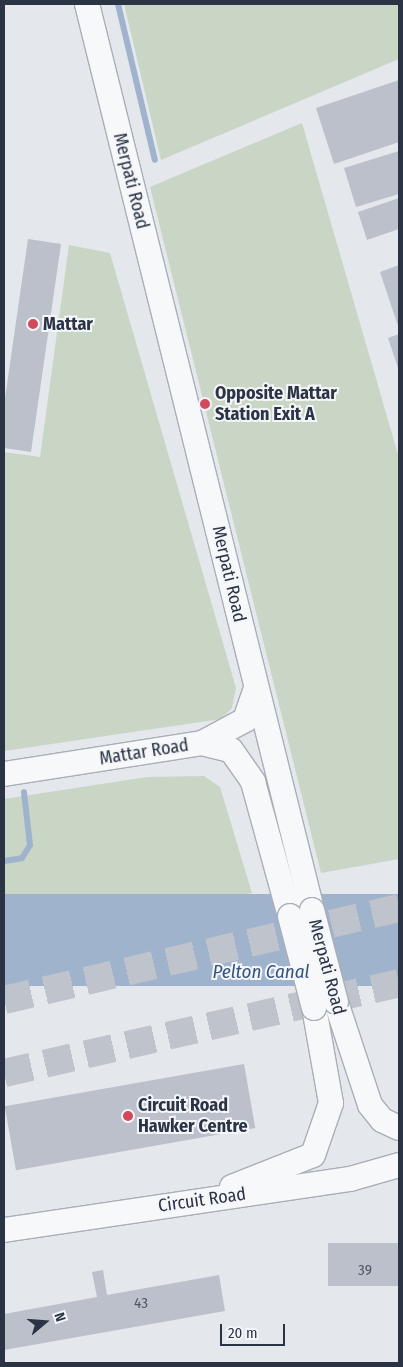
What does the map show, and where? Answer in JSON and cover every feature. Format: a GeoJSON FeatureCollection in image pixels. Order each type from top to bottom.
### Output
{"type":"FeatureCollection","features":[{"type":"Feature","properties":{"kind":"street","name":"Merpati Road"},"geometry":{"type":"LineString","coordinates":[[88,4],[256,688],[301,913],[325,1005],[370,1105],[382,1120],[399,1128]]}},
{"type":"Feature","properties":{"kind":"street","name":"Mattar Road"},"geometry":{"type":"LineString","coordinates":[[4,774],[202,743],[245,720],[256,688]]}},
{"type":"Feature","properties":{"kind":"street","name":"Merpati Road"},"geometry":{"type":"LineString","coordinates":[[202,743],[231,750],[254,782],[301,913]]}},
{"type":"Feature","properties":{"kind":"street","name":"Merpati Road"},"geometry":{"type":"LineString","coordinates":[[200,1198],[312,1155],[331,1103],[325,1005]]}},
{"type":"Feature","properties":{"kind":"street","name":"Circuit Road"},"geometry":{"type":"LineString","coordinates":[[4,1230],[200,1198],[350,1179],[399,1165]]}},
{"type":"Feature","properties":{"kind":"green space"},"geometry":{"type":"Polygon","coordinates":[[[124,4],[399,4],[399,59],[161,160],[124,4]]]}},
{"type":"Feature","properties":{"kind":"green space"},"geometry":{"type":"Polygon","coordinates":[[[302,123],[399,458],[399,859],[321,873],[150,187],[302,123]]]}},
{"type":"Feature","properties":{"kind":"green space"},"geometry":{"type":"Polygon","coordinates":[[[69,245],[110,253],[236,688],[232,708],[221,719],[4,751],[4,452],[40,457],[69,245]]]}},
{"type":"Feature","properties":{"kind":"green space"},"geometry":{"type":"Polygon","coordinates":[[[204,776],[220,787],[252,893],[240,896],[243,917],[182,937],[4,971],[4,799],[147,777],[204,776]]]}},
{"type":"Feature","properties":{"kind":"water","name":"Pelton Canal"},"geometry":{"type":"Polygon","coordinates":[[[4,894],[399,894],[399,986],[4,986],[4,894]]]}},
{"type":"Feature","properties":{"kind":"building"},"geometry":{"type":"Polygon","coordinates":[[[399,80],[399,142],[334,164],[316,108],[399,80]]]}},
{"type":"Feature","properties":{"kind":"building"},"geometry":{"type":"Polygon","coordinates":[[[399,151],[399,194],[356,207],[344,168],[399,151]]]}},
{"type":"Feature","properties":{"kind":"building"},"geometry":{"type":"Polygon","coordinates":[[[399,198],[399,229],[367,240],[358,212],[399,198]]]}},
{"type":"Feature","properties":{"kind":"building","name":"Mattar"},"geometry":{"type":"Polygon","coordinates":[[[28,239],[61,244],[31,452],[4,448],[4,405],[28,239]]]}},
{"type":"Feature","properties":{"kind":"building"},"geometry":{"type":"Polygon","coordinates":[[[399,265],[399,329],[380,272],[399,265]]]}},
{"type":"Feature","properties":{"kind":"building"},"geometry":{"type":"Polygon","coordinates":[[[399,334],[399,371],[388,338],[399,334]]]}},
{"type":"Feature","properties":{"kind":"building","name":"Circuit Road Hawker Centre"},"geometry":{"type":"Polygon","coordinates":[[[244,1064],[255,1128],[16,1170],[5,1106],[244,1064]]]}},
{"type":"Feature","properties":{"kind":"building"},"geometry":{"type":"Polygon","coordinates":[[[328,1243],[399,1243],[399,1286],[328,1286],[328,1243]]]}},
{"type":"Feature","properties":{"kind":"building"},"geometry":{"type":"Polygon","coordinates":[[[103,1270],[107,1295],[219,1275],[225,1311],[4,1350],[4,1314],[97,1297],[92,1272],[103,1270]]]}},
{"type":"Feature","properties":{"kind":"waterway"},"geometry":{"type":"LineString","coordinates":[[118,4],[155,160]]}},
{"type":"Feature","properties":{"kind":"waterway"},"geometry":{"type":"LineString","coordinates":[[4,861],[22,858],[30,845],[24,792]]}},
{"type":"Feature","properties":{"kind":"tunnel"},"geometry":{"type":"LineString","coordinates":[[4,1000],[399,908]]}},
{"type":"Feature","properties":{"kind":"tunnel"},"geometry":{"type":"LineString","coordinates":[[4,1073],[399,983]]}},
{"type":"Feature","properties":{"kind":"place","name":"Mattar"},"geometry":{"type":"Point","coordinates":[33,324]}},
{"type":"Feature","properties":{"kind":"place","name":"Opposite Mattar Station Exit A"},"geometry":{"type":"Point","coordinates":[205,404]}},
{"type":"Feature","properties":{"kind":"place","name":"Circuit Road Hawker Centre"},"geometry":{"type":"Point","coordinates":[128,1116]}}]}
